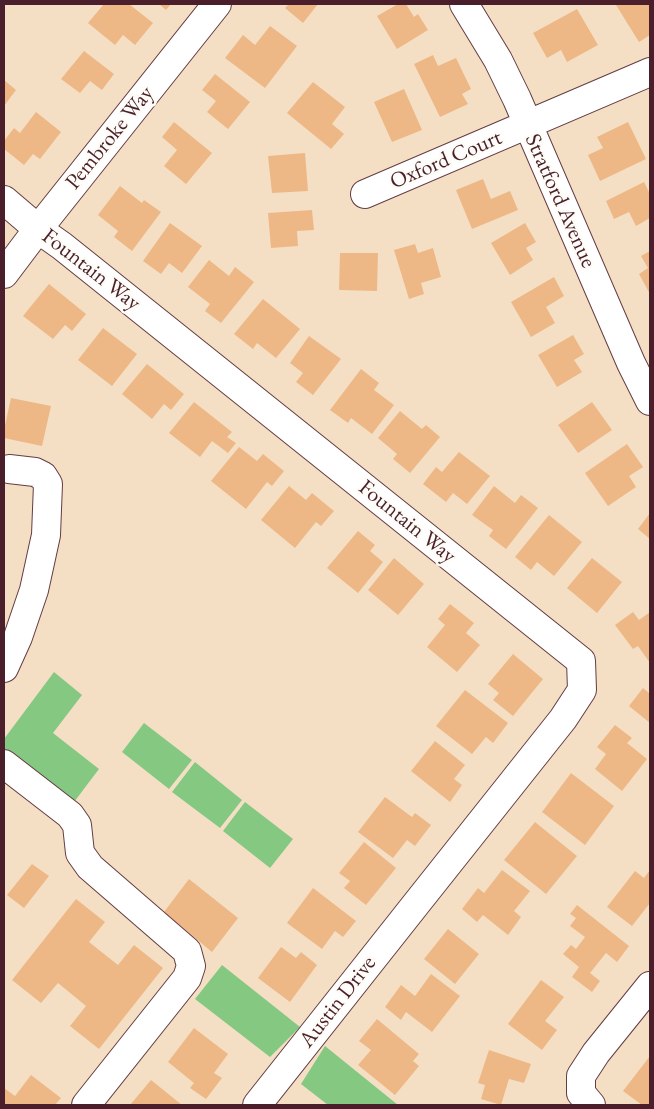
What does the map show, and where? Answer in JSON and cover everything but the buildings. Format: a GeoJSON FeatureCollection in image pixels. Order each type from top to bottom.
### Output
{"type":"FeatureCollection","features":[{"type":"Feature","properties":{"kind":"street","name":"Pembroke Way"},"geometry":{"type":"LineString","coordinates":[[4,274],[217,4]]}},
{"type":"Feature","properties":{"kind":"street","name":"Stratford Avenue"},"geometry":{"type":"LineString","coordinates":[[464,4],[498,60],[517,99],[631,363],[650,401]]}},
{"type":"Feature","properties":{"kind":"street","name":"Oxford Court"},"geometry":{"type":"LineString","coordinates":[[365,194],[650,72]]}},
{"type":"Feature","properties":{"kind":"street","name":"Fountain Way"},"geometry":{"type":"LineString","coordinates":[[4,200],[581,661],[582,690],[563,719],[420,899]]}},
{"type":"Feature","properties":{"kind":"street"},"geometry":{"type":"LineString","coordinates":[[4,668],[18,637],[34,590],[46,535],[48,484],[43,476],[35,472],[9,469]]}},
{"type":"Feature","properties":{"kind":"street"},"geometry":{"type":"LineString","coordinates":[[4,764],[70,815],[77,825],[80,853],[90,867],[187,951],[191,966],[187,978],[86,1105]]}},
{"type":"Feature","properties":{"kind":"street","name":"Austin Drive"},"geometry":{"type":"LineString","coordinates":[[257,1105],[420,899]]}},
{"type":"Feature","properties":{"kind":"street"},"geometry":{"type":"LineString","coordinates":[[591,1105],[581,1094],[581,1076],[596,1053],[650,987]]}},
{"type":"Feature","properties":{"kind":"green space"},"geometry":{"type":"Polygon","coordinates":[[[54,672],[82,695],[53,733],[99,769],[71,806],[4,753],[4,739],[54,672]]]}},
{"type":"Feature","properties":{"kind":"green space"},"geometry":{"type":"Polygon","coordinates":[[[144,723],[192,760],[169,789],[122,752],[144,723]]]}},
{"type":"Feature","properties":{"kind":"green space"},"geometry":{"type":"Polygon","coordinates":[[[195,762],[242,800],[220,828],[172,792],[195,762]]]}},
{"type":"Feature","properties":{"kind":"green space"},"geometry":{"type":"Polygon","coordinates":[[[245,802],[293,839],[270,868],[223,831],[245,802]]]}},
{"type":"Feature","properties":{"kind":"green space"},"geometry":{"type":"Polygon","coordinates":[[[222,965],[300,1027],[270,1057],[195,999],[222,965]]]}},
{"type":"Feature","properties":{"kind":"green space"},"geometry":{"type":"Polygon","coordinates":[[[325,1046],[398,1105],[328,1105],[301,1084],[325,1046]]]}}]}
